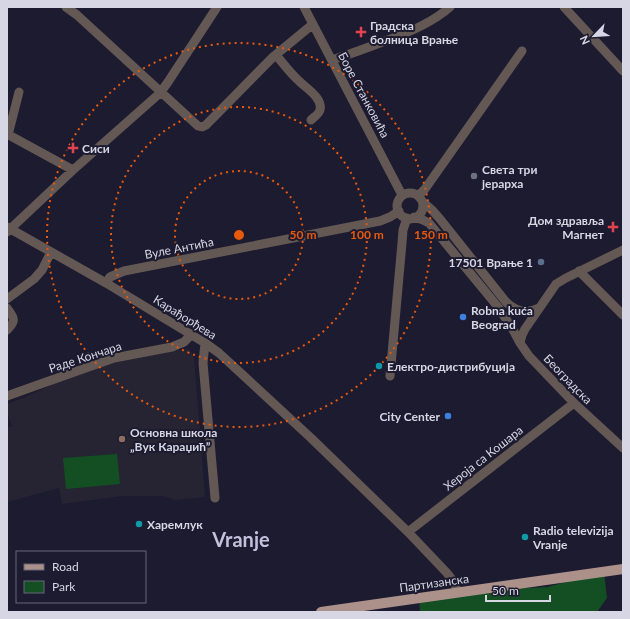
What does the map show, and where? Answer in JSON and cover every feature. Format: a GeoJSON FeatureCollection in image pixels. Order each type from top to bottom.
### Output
{"type":"FeatureCollection","features":[{"type":"Feature","properties":{"kind":"main road","name":"Партизанска"},"geometry":{"type":"LineString","coordinates":[[321,612],[623,569]]}},
{"type":"Feature","properties":{"kind":"street"},"geometry":{"type":"LineString","coordinates":[[66,7],[77,15],[198,126],[206,125],[276,54],[313,24]]}},
{"type":"Feature","properties":{"kind":"street"},"geometry":{"type":"LineString","coordinates":[[8,229],[160,92],[217,7]]}},
{"type":"Feature","properties":{"kind":"street","name":"Боре Станковића"},"geometry":{"type":"LineString","coordinates":[[304,7],[402,195]]}},
{"type":"Feature","properties":{"kind":"street"},"geometry":{"type":"LineString","coordinates":[[332,60],[363,50],[408,32],[439,16],[450,7]]}},
{"type":"Feature","properties":{"kind":"street"},"geometry":{"type":"LineString","coordinates":[[564,7],[623,71]]}},
{"type":"Feature","properties":{"kind":"street"},"geometry":{"type":"LineString","coordinates":[[522,51],[425,189],[420,199],[422,210],[417,216],[410,218],[403,216],[399,211],[397,204],[402,195],[406,193],[415,194],[420,199],[432,210],[440,219],[512,308],[523,312],[539,308]]}},
{"type":"Feature","properties":{"kind":"street"},"geometry":{"type":"LineString","coordinates":[[276,54],[298,81],[315,95],[318,100],[320,110],[311,120]]}},
{"type":"Feature","properties":{"kind":"street"},"geometry":{"type":"LineString","coordinates":[[19,92],[8,135],[73,170]]}},
{"type":"Feature","properties":{"kind":"street","name":"Вуле Антића"},"geometry":{"type":"LineString","coordinates":[[106,282],[110,277],[124,271],[380,221],[399,211]]}},
{"type":"Feature","properties":{"kind":"street"},"geometry":{"type":"LineString","coordinates":[[390,376],[403,230],[410,218]]}},
{"type":"Feature","properties":{"kind":"street","name":"Београдска"},"geometry":{"type":"LineString","coordinates":[[410,218],[423,220],[429,223],[498,307],[529,356],[574,403],[623,448]]}},
{"type":"Feature","properties":{"kind":"street","name":"Карађорђева"},"geometry":{"type":"LineString","coordinates":[[8,229],[106,282],[192,334],[219,353],[408,532],[453,580],[458,592]]}},
{"type":"Feature","properties":{"kind":"street"},"geometry":{"type":"LineString","coordinates":[[520,343],[524,329],[556,284],[623,250]]}},
{"type":"Feature","properties":{"kind":"street"},"geometry":{"type":"LineString","coordinates":[[7,299],[34,279],[42,270],[52,252]]}},
{"type":"Feature","properties":{"kind":"street"},"geometry":{"type":"LineString","coordinates":[[579,271],[623,315]]}},
{"type":"Feature","properties":{"kind":"street"},"geometry":{"type":"LineString","coordinates":[[7,308],[13,317],[12,325],[7,330]]}},
{"type":"Feature","properties":{"kind":"street","name":"Раде Кончара"},"geometry":{"type":"LineString","coordinates":[[7,396],[114,358],[172,347],[184,342],[192,334]]}},
{"type":"Feature","properties":{"kind":"street"},"geometry":{"type":"LineString","coordinates":[[205,343],[203,363],[215,498]]}},
{"type":"Feature","properties":{"kind":"street","name":"Хероја са Кошара"},"geometry":{"type":"LineString","coordinates":[[408,532],[574,403]]}},
{"type":"Feature","properties":{"kind":"shaded area","name":"Основна школа „Вук Караџић”"},"geometry":{"type":"Polygon","coordinates":[[[189,349],[194,357],[205,497],[175,500],[164,496],[122,496],[62,504],[59,488],[7,502],[7,428],[12,426],[7,413],[7,404],[26,397],[57,382],[105,364],[189,349]]]}},
{"type":"Feature","properties":{"kind":"green space"},"geometry":{"type":"Polygon","coordinates":[[[117,454],[120,484],[66,489],[63,458],[117,454]]]}},
{"type":"Feature","properties":{"kind":"green space"},"geometry":{"type":"Polygon","coordinates":[[[604,572],[607,598],[597,612],[420,612],[419,598],[471,591],[547,587],[604,572]]]}},
{"type":"Feature","properties":{"kind":"place","name":"Градска болница Врање"},"geometry":{"type":"Point","coordinates":[361,32]}},
{"type":"Feature","properties":{"kind":"place","name":"Сиси"},"geometry":{"type":"Point","coordinates":[73,148]}},
{"type":"Feature","properties":{"kind":"place","name":"Света три јерарха"},"geometry":{"type":"Point","coordinates":[474,176]}},
{"type":"Feature","properties":{"kind":"place","name":"Дом здравља Магнет"},"geometry":{"type":"Point","coordinates":[613,227]}},
{"type":"Feature","properties":{"kind":"place","name":"17501 Врање 1"},"geometry":{"type":"Point","coordinates":[541,262]}},
{"type":"Feature","properties":{"kind":"place","name":"Robna kuća Beograd"},"geometry":{"type":"Point","coordinates":[463,317]}},
{"type":"Feature","properties":{"kind":"place","name":"Електро-дистрибуција"},"geometry":{"type":"Point","coordinates":[379,366]}},
{"type":"Feature","properties":{"kind":"place","name":"City Center"},"geometry":{"type":"Point","coordinates":[448,416]}},
{"type":"Feature","properties":{"kind":"place","name":"Основна школа „Вук Караџић”"},"geometry":{"type":"Point","coordinates":[122,439]}},
{"type":"Feature","properties":{"kind":"place","name":"Харемлук"},"geometry":{"type":"Point","coordinates":[139,524]}},
{"type":"Feature","properties":{"kind":"place","name":"Radio televizija Vranje"},"geometry":{"type":"Point","coordinates":[525,537]}},
{"type":"Feature","properties":{"kind":"district","name":"Vranje"},"geometry":{"type":"Point","coordinates":[241,539]}}]}
